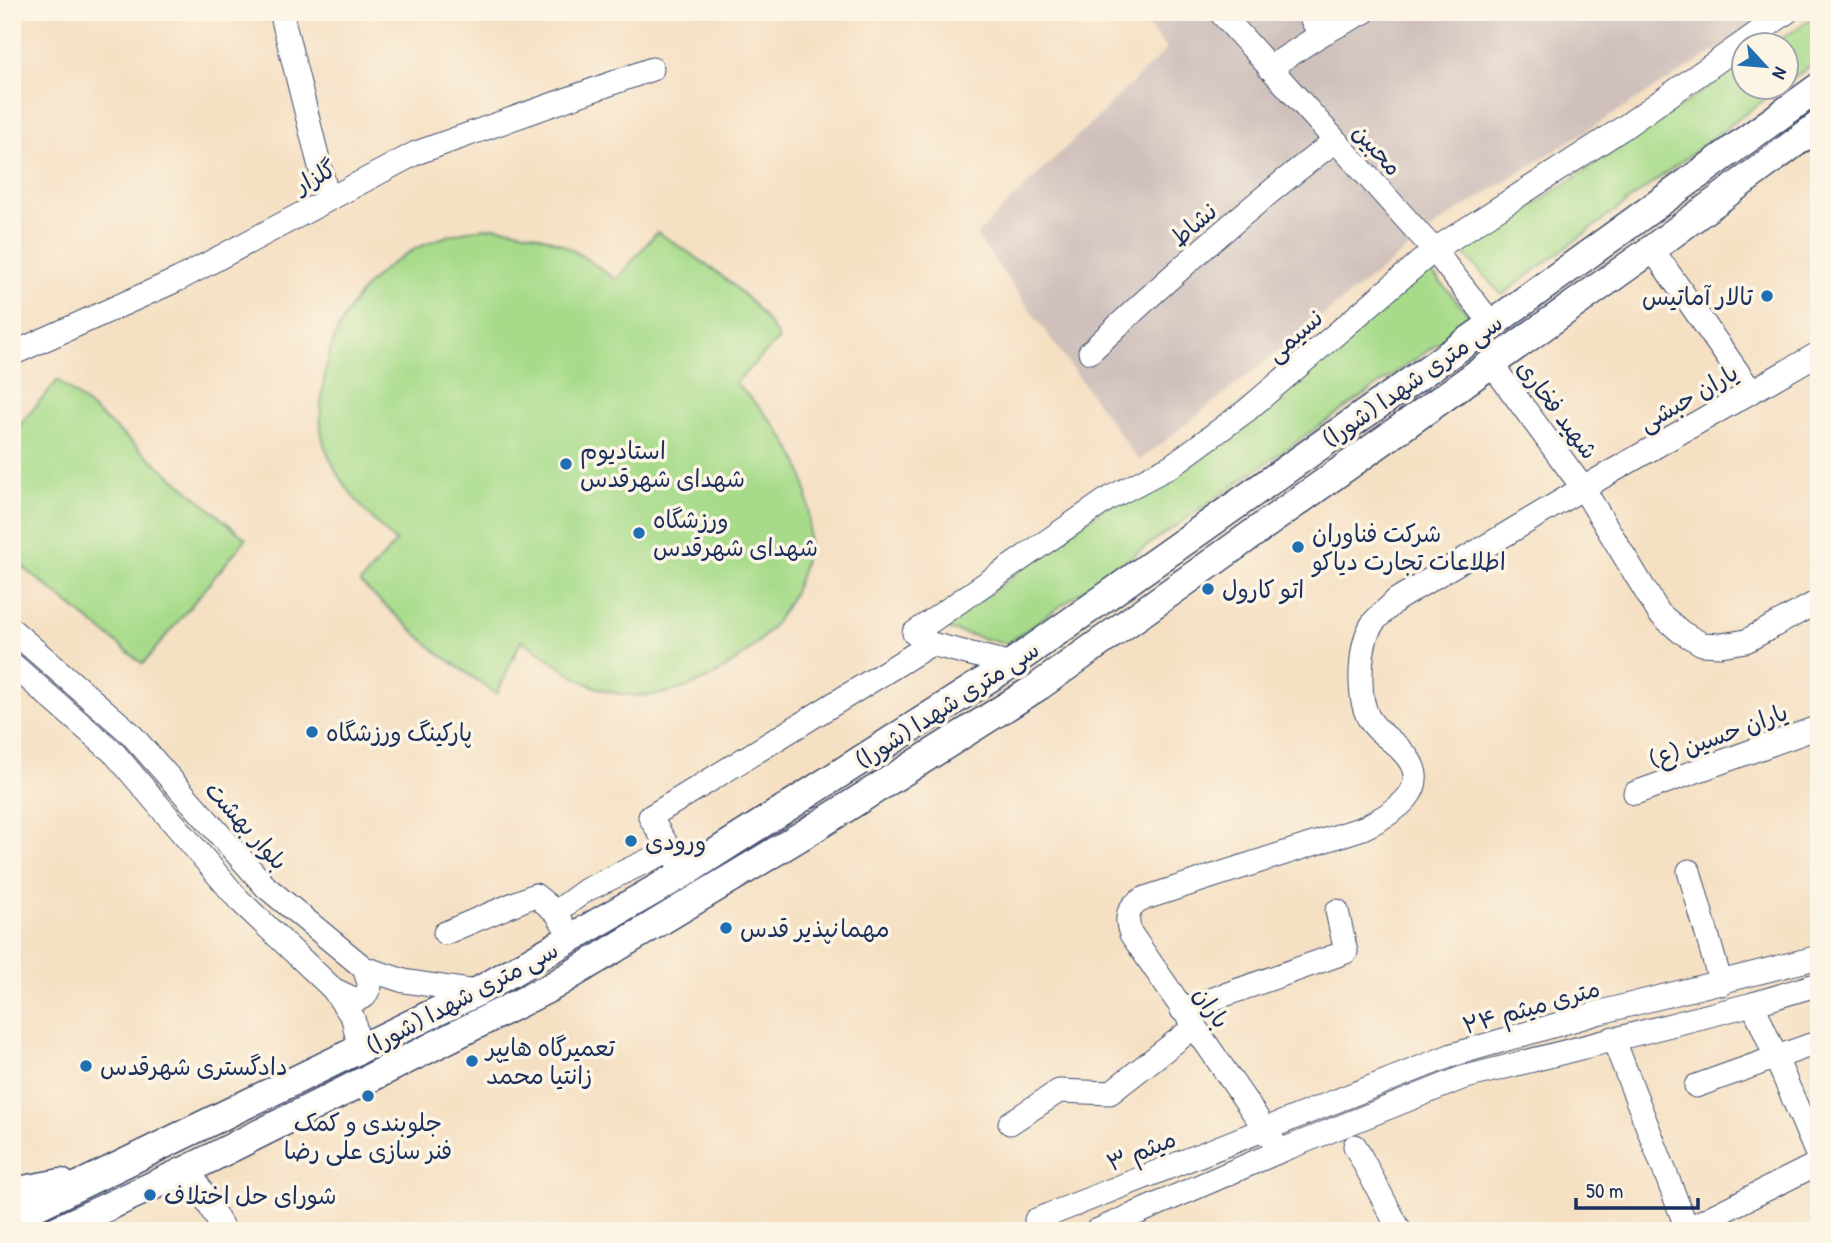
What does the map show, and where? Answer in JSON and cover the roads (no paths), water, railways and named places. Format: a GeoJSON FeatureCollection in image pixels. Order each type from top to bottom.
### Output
{"type":"FeatureCollection","features":[{"type":"Feature","properties":{"kind":"main road","name":"سی متری شهدا (شورا)"},"geometry":{"type":"LineString","coordinates":[[12,1218],[95,1176],[360,1052],[572,939],[677,862],[1011,664],[1492,324],[1819,87]]}},
{"type":"Feature","properties":{"kind":"main road","name":"سی متری شهدا (شورا)"},"geometry":{"type":"LineString","coordinates":[[55,1231],[79,1224],[551,987],[1039,686],[1652,249],[1819,125]]}},
{"type":"Feature","properties":{"kind":"main road"},"geometry":{"type":"LineString","coordinates":[[1011,664],[1039,686]]}},
{"type":"Feature","properties":{"kind":"main road"},"geometry":{"type":"LineString","coordinates":[[174,1141],[189,1169]]}},
{"type":"Feature","properties":{"kind":"main road"},"geometry":{"type":"LineString","coordinates":[[12,1192],[95,1176]]}},
{"type":"Feature","properties":{"kind":"street"},"geometry":{"type":"LineString","coordinates":[[281,12],[328,199]]}},
{"type":"Feature","properties":{"kind":"street","name":"محبین"},"geometry":{"type":"LineString","coordinates":[[1220,12],[1434,250],[1492,324]]}},
{"type":"Feature","properties":{"kind":"street"},"geometry":{"type":"LineString","coordinates":[[1308,12],[1320,35]]}},
{"type":"Feature","properties":{"kind":"street"},"geometry":{"type":"LineString","coordinates":[[1269,68],[1320,35],[1364,12]]}},
{"type":"Feature","properties":{"kind":"street","name":"نسیمی"},"geometry":{"type":"LineString","coordinates":[[931,644],[914,633],[1108,499],[1182,458],[1246,411],[1434,250],[1623,128],[1787,12]]}},
{"type":"Feature","properties":{"kind":"street","name":"گلزار"},"geometry":{"type":"LineString","coordinates":[[12,354],[179,279],[416,153],[652,69]]}},
{"type":"Feature","properties":{"kind":"street","name":"نشاط"},"geometry":{"type":"LineString","coordinates":[[1090,352],[1154,291],[1274,187],[1335,141]]}},
{"type":"Feature","properties":{"kind":"street"},"geometry":{"type":"LineString","coordinates":[[1652,249],[1751,391]]}},
{"type":"Feature","properties":{"kind":"street","name":"یاران حبشی"},"geometry":{"type":"LineString","coordinates":[[1128,911],[1145,898],[1363,828],[1395,812],[1410,794],[1415,779],[1412,763],[1368,717],[1360,676],[1372,625],[1396,600],[1583,488],[1819,353]]}},
{"type":"Feature","properties":{"kind":"street","name":"شهید فخاری"},"geometry":{"type":"LineString","coordinates":[[1490,362],[1583,488],[1659,613],[1681,632],[1702,644],[1721,645],[1746,640],[1819,601]]}},
{"type":"Feature","properties":{"kind":"street","name":"بلوار بهشت"},"geometry":{"type":"LineString","coordinates":[[12,630],[135,740],[266,887],[364,968],[404,981],[477,992]]}},
{"type":"Feature","properties":{"kind":"street"},"geometry":{"type":"LineString","coordinates":[[556,912],[586,890],[677,862],[650,817],[931,644],[1011,664]]}},
{"type":"Feature","properties":{"kind":"street"},"geometry":{"type":"LineString","coordinates":[[12,664],[115,754],[239,900],[333,989],[353,1018],[360,1052]]}},
{"type":"Feature","properties":{"kind":"street","name":"یاران حسین (ع)"},"geometry":{"type":"LineString","coordinates":[[1635,793],[1819,727]]}},
{"type":"Feature","properties":{"kind":"street"},"geometry":{"type":"LineString","coordinates":[[115,754],[135,740]]}},
{"type":"Feature","properties":{"kind":"street"},"geometry":{"type":"LineString","coordinates":[[1689,871],[1721,984]]}},
{"type":"Feature","properties":{"kind":"street"},"geometry":{"type":"LineString","coordinates":[[445,933],[535,895],[556,912],[572,939]]}},
{"type":"Feature","properties":{"kind":"street","name":"باران"},"geometry":{"type":"LineString","coordinates":[[1128,911],[1126,921],[1131,934],[1280,1151]]}},
{"type":"Feature","properties":{"kind":"street"},"geometry":{"type":"LineString","coordinates":[[1010,1123],[1059,1091],[1110,1093],[1187,1019],[1346,952],[1337,911]]}},
{"type":"Feature","properties":{"kind":"street","name":"۲۴ متری میثم"},"geometry":{"type":"LineString","coordinates":[[1265,1129],[1452,1055],[1601,1012],[1721,984],[1819,957]]}},
{"type":"Feature","properties":{"kind":"street"},"geometry":{"type":"LineString","coordinates":[[333,989],[356,1000],[365,996],[370,986],[364,968]]}},
{"type":"Feature","properties":{"kind":"street","name":"۲۴ متری میثم"},"geometry":{"type":"LineString","coordinates":[[1280,1151],[1462,1078],[1754,1004],[1819,984]]}},
{"type":"Feature","properties":{"kind":"street"},"geometry":{"type":"LineString","coordinates":[[1613,1038],[1686,1230],[1819,1161],[1754,1004]]}},
{"type":"Feature","properties":{"kind":"street"},"geometry":{"type":"LineString","coordinates":[[1696,1086],[1819,1042]]}},
{"type":"Feature","properties":{"kind":"street"},"geometry":{"type":"LineString","coordinates":[[1452,1055],[1462,1078]]}},
{"type":"Feature","properties":{"kind":"street","name":"میثم ۳"},"geometry":{"type":"LineString","coordinates":[[1036,1220],[1265,1129]]}},
{"type":"Feature","properties":{"kind":"street"},"geometry":{"type":"LineString","coordinates":[[1354,1146],[1400,1231]]}},
{"type":"Feature","properties":{"kind":"street"},"geometry":{"type":"LineString","coordinates":[[1096,1231],[1280,1151]]}},
{"type":"Feature","properties":{"kind":"street"},"geometry":{"type":"LineString","coordinates":[[189,1169],[224,1231]]}},
{"type":"Feature","properties":{"kind":"place","name":"تالار آماتیس"},"geometry":{"type":"Point","coordinates":[1767,296]}},
{"type":"Feature","properties":{"kind":"place","name":"استادیوم شهدای شهرقدس"},"geometry":{"type":"Point","coordinates":[566,464]}},
{"type":"Feature","properties":{"kind":"place","name":"ورزشگاه شهدای شهرقدس"},"geometry":{"type":"Point","coordinates":[639,533]}},
{"type":"Feature","properties":{"kind":"place","name":"شرکت فناوران اطلاعات تجارت دیاکو"},"geometry":{"type":"Point","coordinates":[1298,547]}},
{"type":"Feature","properties":{"kind":"place","name":"اتو کارول"},"geometry":{"type":"Point","coordinates":[1208,589]}},
{"type":"Feature","properties":{"kind":"place","name":"پارکینگ ورزشگاه"},"geometry":{"type":"Point","coordinates":[312,732]}},
{"type":"Feature","properties":{"kind":"place","name":"ورودی"},"geometry":{"type":"Point","coordinates":[631,841]}},
{"type":"Feature","properties":{"kind":"place","name":"مهمانپذیر قدس"},"geometry":{"type":"Point","coordinates":[726,928]}},
{"type":"Feature","properties":{"kind":"place","name":"تعمیرگاه هایپر زانتیا محمد"},"geometry":{"type":"Point","coordinates":[472,1061]}},
{"type":"Feature","properties":{"kind":"place","name":"دادگستری شهرقدس"},"geometry":{"type":"Point","coordinates":[86,1066]}},
{"type":"Feature","properties":{"kind":"place","name":"جلوبندی و کمک فنر سازی علی رضا"},"geometry":{"type":"Point","coordinates":[368,1096]}},
{"type":"Feature","properties":{"kind":"place","name":"شورای حل اختلاف"},"geometry":{"type":"Point","coordinates":[150,1195]}}]}
